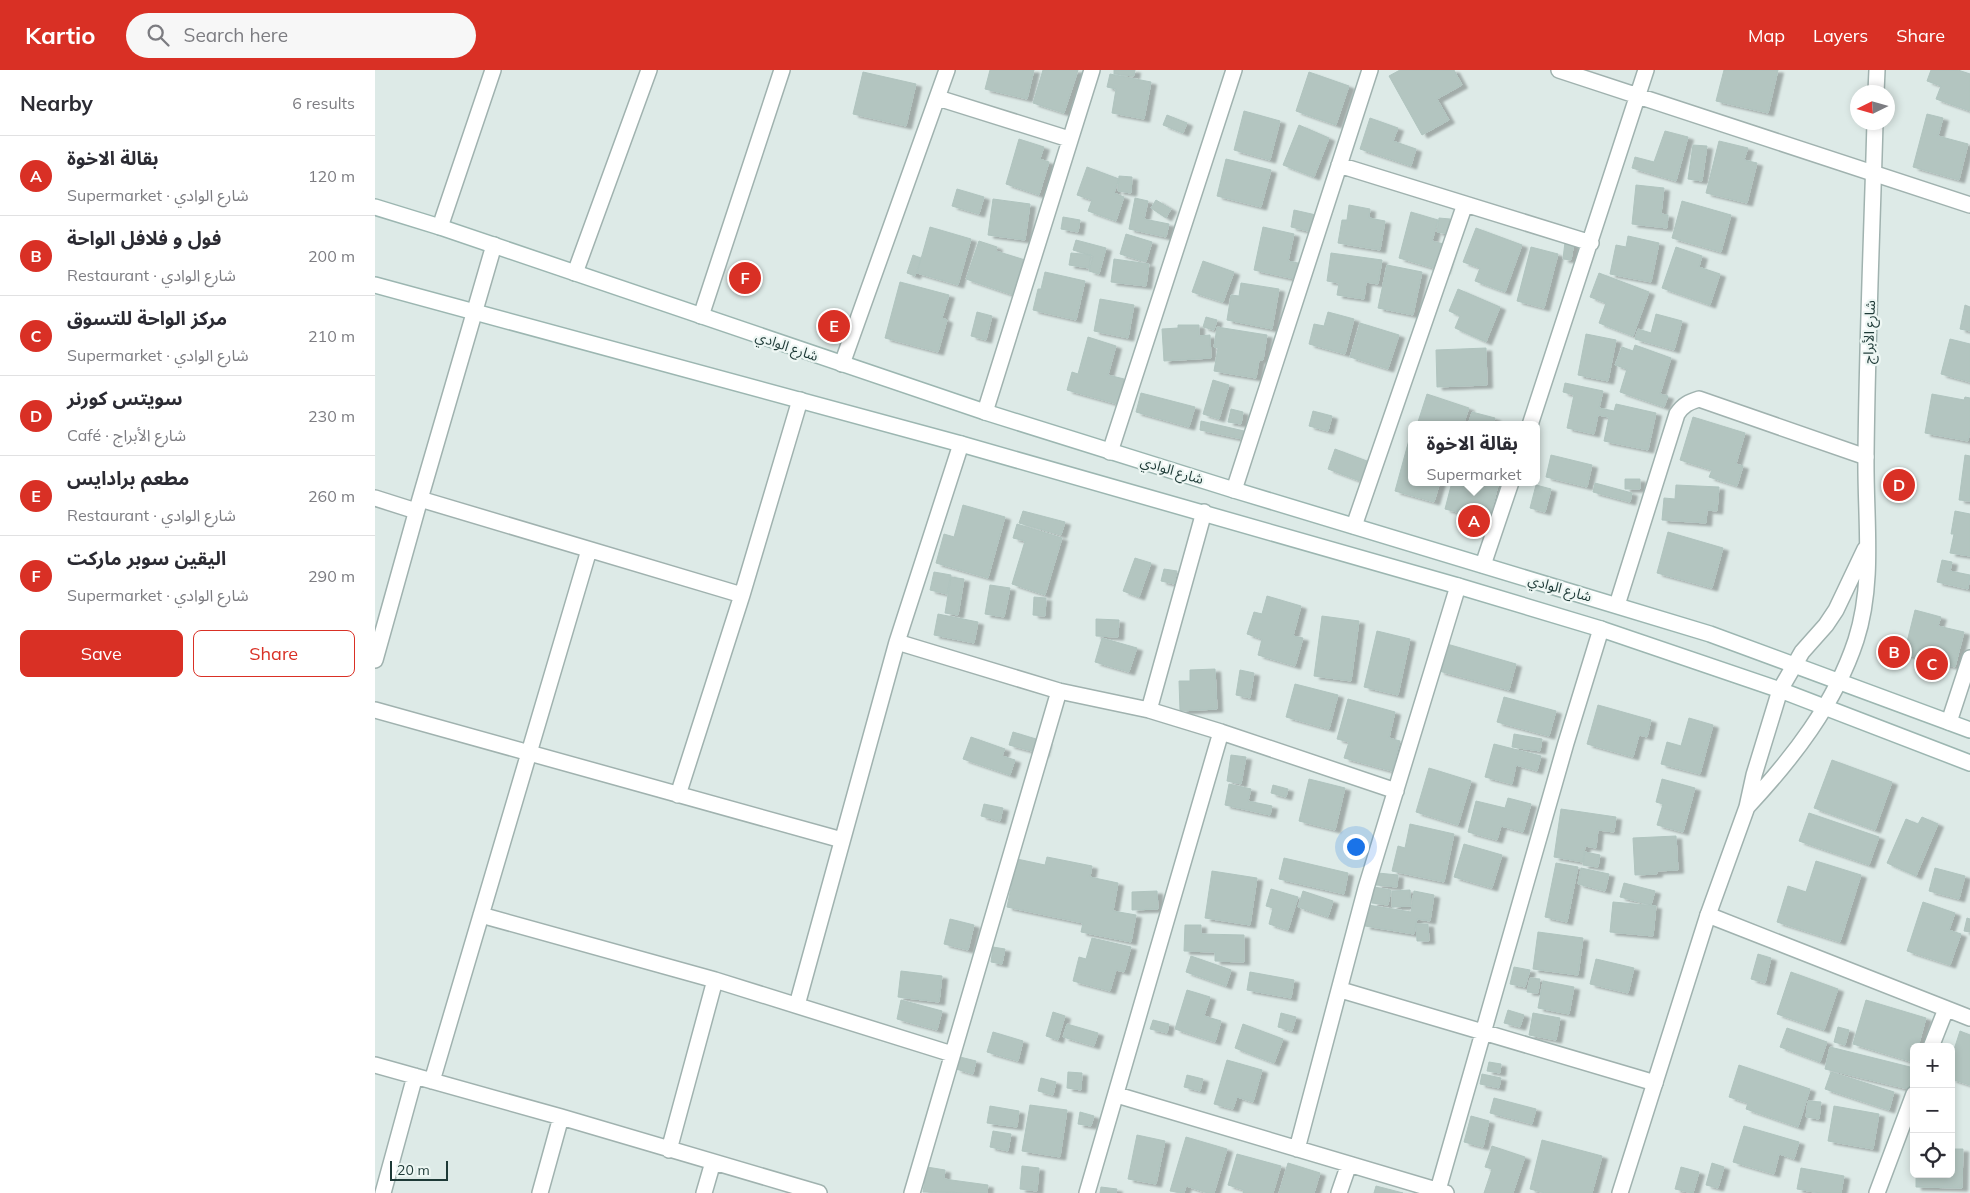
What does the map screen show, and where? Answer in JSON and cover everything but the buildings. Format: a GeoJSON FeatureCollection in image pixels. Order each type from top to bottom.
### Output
{"type":"FeatureCollection","features":[{"type":"Feature","properties":{"kind":"street"},"geometry":{"type":"LineString","coordinates":[[439,227],[493,70]]}},
{"type":"Feature","properties":{"kind":"street"},"geometry":{"type":"LineString","coordinates":[[575,272],[649,70]]}},
{"type":"Feature","properties":{"kind":"street"},"geometry":{"type":"LineString","coordinates":[[701,316],[782,70]]}},
{"type":"Feature","properties":{"kind":"street"},"geometry":{"type":"LineString","coordinates":[[842,364],[947,70]]}},
{"type":"Feature","properties":{"kind":"street"},"geometry":{"type":"LineString","coordinates":[[985,412],[1092,70]]}},
{"type":"Feature","properties":{"kind":"street"},"geometry":{"type":"LineString","coordinates":[[1111,452],[1234,70]]}},
{"type":"Feature","properties":{"kind":"street"},"geometry":{"type":"LineString","coordinates":[[1234,490],[1370,70]]}},
{"type":"Feature","properties":{"kind":"street"},"geometry":{"type":"LineString","coordinates":[[1559,70],[1874,174],[1969,203]]}},
{"type":"Feature","properties":{"kind":"street"},"geometry":{"type":"LineString","coordinates":[[1531,421],[1646,70]]}},
{"type":"Feature","properties":{"kind":"street"},"geometry":{"type":"LineString","coordinates":[[1876,85],[1877,70]]}},
{"type":"Feature","properties":{"kind":"street"},"geometry":{"type":"LineString","coordinates":[[938,98],[1069,139]]}},
{"type":"Feature","properties":{"kind":"street","name":"شارع الأبراج"},"geometry":{"type":"LineString","coordinates":[[1747,807],[1782,767],[1825,708],[1839,681],[1856,640],[1862,618],[1868,542],[1866,457],[1875,130]]}},
{"type":"Feature","properties":{"kind":"street"},"geometry":{"type":"LineString","coordinates":[[1339,165],[1591,243]]}},
{"type":"Feature","properties":{"kind":"street"},"geometry":{"type":"LineString","coordinates":[[1354,526],[1465,204]]}},
{"type":"Feature","properties":{"kind":"street","name":"شارع الوادي"},"geometry":{"type":"LineString","coordinates":[[375,207],[495,245],[985,412],[1234,490],[1710,634],[1970,730]]}},
{"type":"Feature","properties":{"kind":"street"},"geometry":{"type":"LineString","coordinates":[[375,660],[418,505],[495,245]]}},
{"type":"Feature","properties":{"kind":"street","name":"شارع الوادي"},"geometry":{"type":"LineString","coordinates":[[375,285],[1204,512],[1601,629],[1780,690],[1970,763]]}},
{"type":"Feature","properties":{"kind":"street"},"geometry":{"type":"LineString","coordinates":[[1617,605],[1677,414],[1689,402],[1699,399],[1866,457]]}},
{"type":"Feature","properties":{"kind":"street"},"geometry":{"type":"LineString","coordinates":[[678,795],[742,595],[799,400]]}},
{"type":"Feature","properties":{"kind":"street"},"geometry":{"type":"LineString","coordinates":[[797,1005],[897,642],[961,444]]}},
{"type":"Feature","properties":{"kind":"street"},"geometry":{"type":"LineString","coordinates":[[1483,566],[1510,486]]}},
{"type":"Feature","properties":{"kind":"street"},"geometry":{"type":"LineString","coordinates":[[375,498],[418,505],[589,550],[742,595]]}},
{"type":"Feature","properties":{"kind":"street"},"geometry":{"type":"LineString","coordinates":[[1149,710],[1204,512]]}},
{"type":"Feature","properties":{"kind":"street"},"geometry":{"type":"LineString","coordinates":[[1620,1193],[1708,916],[1747,807],[1757,766],[1780,690],[1794,664],[1826,625],[1835,610],[1868,542]]}},
{"type":"Feature","properties":{"kind":"street"},"geometry":{"type":"LineString","coordinates":[[433,1081],[589,550]]}},
{"type":"Feature","properties":{"kind":"street"},"geometry":{"type":"LineString","coordinates":[[1297,1149],[1341,990],[1366,888],[1457,586]]}},
{"type":"Feature","properties":{"kind":"street"},"geometry":{"type":"LineString","coordinates":[[1117,1095],[1443,1192],[1484,1032],[1566,743],[1601,629]]}},
{"type":"Feature","properties":{"kind":"street"},"geometry":{"type":"LineString","coordinates":[[897,642],[1059,691],[1149,710],[1221,732],[1396,791]]}},
{"type":"Feature","properties":{"kind":"street"},"geometry":{"type":"LineString","coordinates":[[1949,722],[1970,658]]}},
{"type":"Feature","properties":{"kind":"street"},"geometry":{"type":"LineString","coordinates":[[913,1193],[1059,691]]}},
{"type":"Feature","properties":{"kind":"street"},"geometry":{"type":"LineString","coordinates":[[375,710],[842,840]]}},
{"type":"Feature","properties":{"kind":"street"},"geometry":{"type":"LineString","coordinates":[[1087,1193],[1221,732]]}},
{"type":"Feature","properties":{"kind":"street"},"geometry":{"type":"LineString","coordinates":[[481,915],[715,980],[952,1054]]}},
{"type":"Feature","properties":{"kind":"street"},"geometry":{"type":"LineString","coordinates":[[1708,916],[1970,1018]]}},
{"type":"Feature","properties":{"kind":"street"},"geometry":{"type":"LineString","coordinates":[[669,1150],[715,980]]}},
{"type":"Feature","properties":{"kind":"street"},"geometry":{"type":"LineString","coordinates":[[1341,990],[1655,1083]]}},
{"type":"Feature","properties":{"kind":"street"},"geometry":{"type":"LineString","coordinates":[[1933,1043],[1946,1009]]}},
{"type":"Feature","properties":{"kind":"street"},"geometry":{"type":"LineString","coordinates":[[375,1065],[561,1117],[819,1193]]}},
{"type":"Feature","properties":{"kind":"street"},"geometry":{"type":"LineString","coordinates":[[383,1193],[415,1076]]}},
{"type":"Feature","properties":{"kind":"street"},"geometry":{"type":"LineString","coordinates":[[1877,1193],[1910,1105]]}},
{"type":"Feature","properties":{"kind":"street"},"geometry":{"type":"LineString","coordinates":[[540,1193],[561,1117]]}},
{"type":"Feature","properties":{"kind":"street"},"geometry":{"type":"LineString","coordinates":[[704,1193],[713,1162]]}},
{"type":"Feature","properties":{"kind":"street"},"geometry":{"type":"LineString","coordinates":[[1339,1193],[1349,1164]]}},
{"type":"Feature","properties":{"kind":"place","name":"اليقين سوبر ماركت"},"geometry":{"type":"Point","coordinates":[745,278]}},
{"type":"Feature","properties":{"kind":"place","name":"مطعم برادايس"},"geometry":{"type":"Point","coordinates":[834,326]}},
{"type":"Feature","properties":{"kind":"place","name":"سويتس كورنر"},"geometry":{"type":"Point","coordinates":[1899,485]}},
{"type":"Feature","properties":{"kind":"place","name":"بقالة الاخوة"},"geometry":{"type":"Point","coordinates":[1474,521]}},
{"type":"Feature","properties":{"kind":"place","name":"فول و فلافل الواحة"},"geometry":{"type":"Point","coordinates":[1894,652]}},
{"type":"Feature","properties":{"kind":"place","name":"مركز الواحة للتسوق"},"geometry":{"type":"Point","coordinates":[1932,664]}}]}
